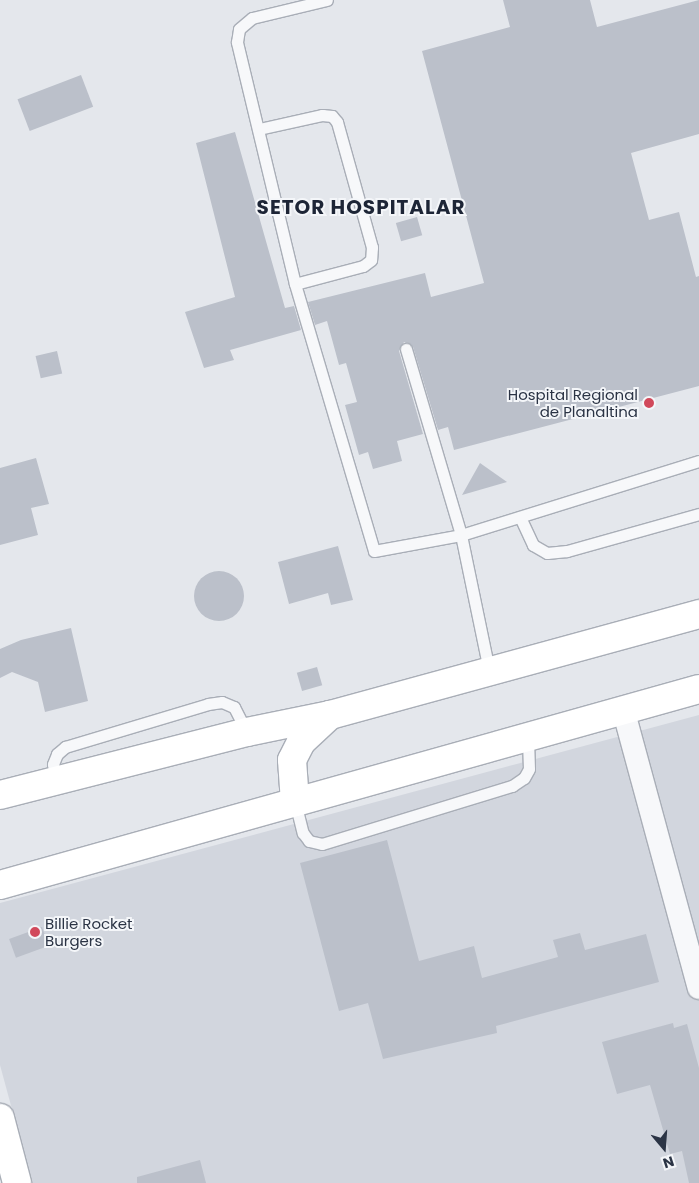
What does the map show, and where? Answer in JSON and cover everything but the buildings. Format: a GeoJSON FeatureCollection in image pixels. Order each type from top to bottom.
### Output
{"type":"FeatureCollection","features":[{"type":"Feature","properties":{"kind":"main road"},"geometry":{"type":"LineString","coordinates":[[0,795],[247,732],[330,715],[699,614]]}},
{"type":"Feature","properties":{"kind":"main road"},"geometry":{"type":"LineString","coordinates":[[0,885],[699,689]]}},
{"type":"Feature","properties":{"kind":"main road"},"geometry":{"type":"LineString","coordinates":[[295,802],[292,760],[301,742],[330,715]]}},
{"type":"Feature","properties":{"kind":"main road"},"geometry":{"type":"LineString","coordinates":[[0,1118],[17,1183]]}},
{"type":"Feature","properties":{"kind":"street"},"geometry":{"type":"LineString","coordinates":[[623,709],[699,988]]}},
{"type":"Feature","properties":{"kind":"lane"},"geometry":{"type":"LineString","coordinates":[[327,0],[309,2],[252,18],[240,29],[237,42],[295,284],[374,551],[461,535],[699,461]]}},
{"type":"Feature","properties":{"kind":"lane"},"geometry":{"type":"LineString","coordinates":[[259,128],[322,115],[332,116],[337,122],[372,247],[371,260],[363,266],[295,284]]}},
{"type":"Feature","properties":{"kind":"lane"},"geometry":{"type":"LineString","coordinates":[[406,350],[461,535],[489,670]]}},
{"type":"Feature","properties":{"kind":"lane"},"geometry":{"type":"LineString","coordinates":[[520,517],[533,545],[547,553],[567,551],[699,514]]}},
{"type":"Feature","properties":{"kind":"lane"},"geometry":{"type":"LineString","coordinates":[[56,781],[53,764],[57,754],[66,747],[208,704],[222,702],[234,707],[247,732]]}},
{"type":"Feature","properties":{"kind":"lane"},"geometry":{"type":"LineString","coordinates":[[295,802],[303,833],[308,842],[322,844],[512,786],[524,778],[529,769],[528,736]]}},
{"type":"Feature","properties":{"kind":"shaded area"},"geometry":{"type":"Polygon","coordinates":[[[699,715],[699,1183],[32,1183],[0,1065],[0,903],[699,715]]]}},
{"type":"Feature","properties":{"kind":"place","name":"Hospital Regional de Planaltina"},"geometry":{"type":"Point","coordinates":[649,403]}},
{"type":"Feature","properties":{"kind":"place","name":"Billie Rocket Burgers"},"geometry":{"type":"Point","coordinates":[35,932]}},
{"type":"Feature","properties":{"kind":"district","name":"SETOR HOSPITALAR"},"geometry":{"type":"Point","coordinates":[361,207]}}]}
